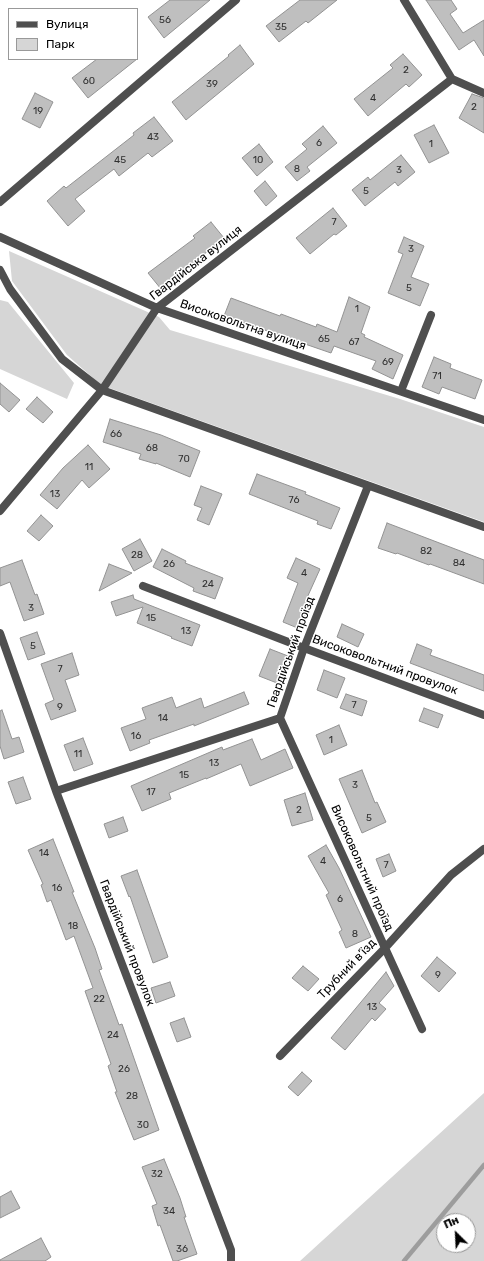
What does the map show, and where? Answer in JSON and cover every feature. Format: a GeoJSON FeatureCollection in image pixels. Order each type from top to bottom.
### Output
{"type":"FeatureCollection","features":[{"type":"Feature","properties":{"kind":"street"},"geometry":{"type":"LineString","coordinates":[[0,202],[236,0]]}},
{"type":"Feature","properties":{"kind":"street"},"geometry":{"type":"LineString","coordinates":[[404,0],[452,79],[484,93]]}},
{"type":"Feature","properties":{"kind":"street","name":"Гвардійська вулиця"},"geometry":{"type":"LineString","coordinates":[[0,511],[102,390],[157,308],[452,79]]}},
{"type":"Feature","properties":{"kind":"street","name":"Високовольтна вулиця"},"geometry":{"type":"LineString","coordinates":[[0,237],[157,308],[484,420]]}},
{"type":"Feature","properties":{"kind":"street"},"geometry":{"type":"LineString","coordinates":[[0,270],[10,289],[62,359],[102,390],[484,527]]}},
{"type":"Feature","properties":{"kind":"street"},"geometry":{"type":"LineString","coordinates":[[401,391],[431,315]]}},
{"type":"Feature","properties":{"kind":"street","name":"Гвардійський проїзд"},"geometry":{"type":"LineString","coordinates":[[56,790],[280,718],[304,648],[368,486]]}},
{"type":"Feature","properties":{"kind":"street","name":"Високовольтний провулок"},"geometry":{"type":"LineString","coordinates":[[143,586],[484,715]]}},
{"type":"Feature","properties":{"kind":"street","name":"Гвардійський провулок"},"geometry":{"type":"LineString","coordinates":[[0,633],[56,790],[231,1250],[232,1261]]}},
{"type":"Feature","properties":{"kind":"street","name":"Високовольтний проїзд"},"geometry":{"type":"LineString","coordinates":[[280,718],[422,1028]]}},
{"type":"Feature","properties":{"kind":"street","name":"Трубний в’їзд"},"geometry":{"type":"LineString","coordinates":[[280,1056],[385,948],[451,875],[484,849]]}},
{"type":"Feature","properties":{"kind":"green space"},"geometry":{"type":"Polygon","coordinates":[[[9,251],[159,317],[170,330],[400,399],[484,427],[484,522],[101,385],[67,355],[12,281],[9,251]]]}},
{"type":"Feature","properties":{"kind":"green space"},"geometry":{"type":"Polygon","coordinates":[[[0,300],[8,302],[74,383],[67,399],[0,369],[0,300]]]}},
{"type":"Feature","properties":{"kind":"green space"},"geometry":{"type":"Polygon","coordinates":[[[484,1093],[484,1261],[300,1261],[484,1093]]]}},
{"type":"Feature","properties":{"kind":"building"},"geometry":{"type":"Polygon","coordinates":[[[170,0],[210,0],[164,38],[148,17],[170,0]]]}},
{"type":"Feature","properties":{"kind":"building"},"geometry":{"type":"Polygon","coordinates":[[[300,0],[337,0],[308,23],[306,21],[279,42],[266,26],[300,0]]]}},
{"type":"Feature","properties":{"kind":"building"},"geometry":{"type":"Polygon","coordinates":[[[426,0],[451,0],[457,9],[450,14],[463,33],[484,20],[484,56],[474,40],[459,50],[426,0]]]}},
{"type":"Feature","properties":{"kind":"building"},"geometry":{"type":"Polygon","coordinates":[[[240,45],[254,64],[186,120],[172,102],[229,56],[228,55],[240,45]]]}},
{"type":"Feature","properties":{"kind":"building"},"geometry":{"type":"Polygon","coordinates":[[[403,54],[422,75],[409,87],[406,84],[368,116],[354,99],[393,68],[390,65],[403,54]]]}},
{"type":"Feature","properties":{"kind":"building"},"geometry":{"type":"Polygon","coordinates":[[[96,60],[136,60],[88,98],[72,78],[96,60]]]}},
{"type":"Feature","properties":{"kind":"building"},"geometry":{"type":"Polygon","coordinates":[[[35,93],[53,102],[40,128],[22,119],[35,93]]]}},
{"type":"Feature","properties":{"kind":"building"},"geometry":{"type":"Polygon","coordinates":[[[472,94],[484,98],[484,133],[459,118],[472,94]]]}},
{"type":"Feature","properties":{"kind":"building"},"geometry":{"type":"Polygon","coordinates":[[[154,117],[173,141],[152,157],[148,153],[119,176],[114,169],[75,199],[85,211],[68,226],[47,201],[64,186],[66,188],[134,135],[133,133],[154,117]]]}},
{"type":"Feature","properties":{"kind":"building"},"geometry":{"type":"Polygon","coordinates":[[[434,125],[449,153],[429,163],[414,135],[434,125]]]}},
{"type":"Feature","properties":{"kind":"building"},"geometry":{"type":"Polygon","coordinates":[[[323,126],[337,143],[307,167],[310,171],[297,181],[285,167],[307,149],[302,144],[323,126]]]}},
{"type":"Feature","properties":{"kind":"building"},"geometry":{"type":"Polygon","coordinates":[[[259,144],[273,162],[257,176],[242,158],[259,144]]]}},
{"type":"Feature","properties":{"kind":"building"},"geometry":{"type":"Polygon","coordinates":[[[401,155],[415,172],[398,186],[395,182],[365,206],[352,190],[368,177],[370,180],[401,155]]]}},
{"type":"Feature","properties":{"kind":"building"},"geometry":{"type":"Polygon","coordinates":[[[265,181],[277,196],[266,206],[254,191],[265,181]]]}},
{"type":"Feature","properties":{"kind":"building"},"geometry":{"type":"Polygon","coordinates":[[[333,208],[347,226],[336,235],[334,234],[310,254],[296,238],[333,208]]]}},
{"type":"Feature","properties":{"kind":"building"},"geometry":{"type":"Polygon","coordinates":[[[211,222],[224,238],[161,289],[148,273],[195,238],[193,236],[211,222]]]}},
{"type":"Feature","properties":{"kind":"building"},"geometry":{"type":"Polygon","coordinates":[[[404,237],[424,246],[411,277],[429,284],[420,306],[388,293],[403,254],[398,252],[404,237]]]}},
{"type":"Feature","properties":{"kind":"building"},"geometry":{"type":"Polygon","coordinates":[[[349,297],[370,307],[361,333],[365,335],[364,337],[403,355],[393,379],[372,369],[376,361],[334,346],[331,353],[224,316],[231,298],[280,316],[281,314],[316,327],[317,324],[337,332],[349,297]]]}},
{"type":"Feature","properties":{"kind":"building"},"geometry":{"type":"Polygon","coordinates":[[[434,357],[451,364],[450,368],[482,380],[475,399],[442,387],[439,394],[422,387],[434,357]]]}},
{"type":"Feature","properties":{"kind":"building"},"geometry":{"type":"Polygon","coordinates":[[[0,383],[20,400],[9,412],[0,404],[0,383]]]}},
{"type":"Feature","properties":{"kind":"building"},"geometry":{"type":"Polygon","coordinates":[[[37,397],[53,412],[43,423],[26,409],[37,397]]]}},
{"type":"Feature","properties":{"kind":"building"},"geometry":{"type":"Polygon","coordinates":[[[110,419],[161,435],[200,451],[190,477],[156,463],[139,459],[141,454],[103,442],[110,419]]]}},
{"type":"Feature","properties":{"kind":"building"},"geometry":{"type":"Polygon","coordinates":[[[88,445],[110,469],[89,488],[82,480],[57,509],[40,495],[63,468],[88,445]]]}},
{"type":"Feature","properties":{"kind":"building"},"geometry":{"type":"Polygon","coordinates":[[[257,474],[306,492],[305,494],[340,508],[331,529],[317,524],[318,521],[249,494],[257,474]]]}},
{"type":"Feature","properties":{"kind":"building"},"geometry":{"type":"Polygon","coordinates":[[[201,486],[222,494],[209,525],[197,520],[202,508],[194,505],[201,486]]]}},
{"type":"Feature","properties":{"kind":"building"},"geometry":{"type":"Polygon","coordinates":[[[41,515],[53,526],[39,541],[27,531],[41,515]]]}},
{"type":"Feature","properties":{"kind":"building"},"geometry":{"type":"Polygon","coordinates":[[[387,523],[484,560],[484,584],[430,564],[429,565],[397,553],[396,554],[378,548],[387,523]]]}},
{"type":"Feature","properties":{"kind":"building"},"geometry":{"type":"Polygon","coordinates":[[[140,539],[152,561],[134,571],[122,549],[140,539]]]}},
{"type":"Feature","properties":{"kind":"building"},"geometry":{"type":"Polygon","coordinates":[[[162,549],[186,561],[185,563],[223,578],[215,599],[193,591],[194,588],[153,567],[162,549]]]}},
{"type":"Feature","properties":{"kind":"building"},"geometry":{"type":"Polygon","coordinates":[[[296,558],[320,569],[306,600],[310,602],[300,629],[283,622],[298,583],[287,578],[296,558]]]}},
{"type":"Feature","properties":{"kind":"building"},"geometry":{"type":"Polygon","coordinates":[[[22,560],[44,614],[24,621],[10,582],[0,586],[0,568],[22,560]]]}},
{"type":"Feature","properties":{"kind":"building"},"geometry":{"type":"Polygon","coordinates":[[[109,564],[132,573],[99,591],[109,564]]]}},
{"type":"Feature","properties":{"kind":"building"},"geometry":{"type":"Polygon","coordinates":[[[133,595],[134,599],[200,625],[192,646],[137,623],[143,607],[116,616],[111,602],[133,595]]]}},
{"type":"Feature","properties":{"kind":"building"},"geometry":{"type":"Polygon","coordinates":[[[342,624],[364,634],[358,647],[337,637],[342,624]]]}},
{"type":"Feature","properties":{"kind":"building"},"geometry":{"type":"Polygon","coordinates":[[[37,632],[45,654],[28,660],[20,638],[37,632]]]}},
{"type":"Feature","properties":{"kind":"building"},"geometry":{"type":"Polygon","coordinates":[[[417,644],[432,650],[430,655],[484,675],[484,691],[410,663],[417,644]]]}},
{"type":"Feature","properties":{"kind":"building"},"geometry":{"type":"Polygon","coordinates":[[[270,649],[288,656],[277,683],[259,676],[270,649]]]}},
{"type":"Feature","properties":{"kind":"building"},"geometry":{"type":"Polygon","coordinates":[[[72,653],[79,675],[65,680],[76,711],[51,720],[45,704],[54,700],[41,664],[72,653]]]}},
{"type":"Feature","properties":{"kind":"building"},"geometry":{"type":"Polygon","coordinates":[[[324,670],[345,678],[337,698],[317,690],[324,670]]]}},
{"type":"Feature","properties":{"kind":"building"},"geometry":{"type":"Polygon","coordinates":[[[244,692],[249,704],[194,726],[194,724],[149,740],[150,743],[130,751],[121,728],[146,719],[142,708],[172,697],[176,708],[201,698],[204,708],[244,692]]]}},
{"type":"Feature","properties":{"kind":"building"},"geometry":{"type":"Polygon","coordinates":[[[346,694],[367,701],[362,716],[340,708],[346,694]]]}},
{"type":"Feature","properties":{"kind":"building"},"geometry":{"type":"Polygon","coordinates":[[[424,708],[443,715],[438,728],[419,721],[424,708]]]}},
{"type":"Feature","properties":{"kind":"building"},"geometry":{"type":"Polygon","coordinates":[[[2,710],[12,739],[19,737],[24,752],[4,759],[0,746],[0,711],[2,710]]]}},
{"type":"Feature","properties":{"kind":"building"},"geometry":{"type":"Polygon","coordinates":[[[339,725],[347,745],[324,755],[316,735],[339,725]]]}},
{"type":"Feature","properties":{"kind":"building"},"geometry":{"type":"Polygon","coordinates":[[[83,738],[93,764],[74,771],[64,745],[83,738]]]}},
{"type":"Feature","properties":{"kind":"building"},"geometry":{"type":"Polygon","coordinates":[[[252,739],[261,760],[285,749],[293,768],[250,786],[241,764],[169,793],[171,799],[142,811],[131,786],[222,747],[223,750],[252,739]]]}},
{"type":"Feature","properties":{"kind":"building"},"geometry":{"type":"Polygon","coordinates":[[[362,770],[375,803],[377,802],[386,822],[362,833],[339,779],[362,770]]]}},
{"type":"Feature","properties":{"kind":"building"},"geometry":{"type":"Polygon","coordinates":[[[23,777],[31,799],[16,804],[8,782],[23,777]]]}},
{"type":"Feature","properties":{"kind":"building"},"geometry":{"type":"Polygon","coordinates":[[[305,793],[313,820],[292,826],[284,800],[305,793]]]}},
{"type":"Feature","properties":{"kind":"building"},"geometry":{"type":"Polygon","coordinates":[[[123,817],[128,831],[109,838],[104,824],[123,817]]]}},
{"type":"Feature","properties":{"kind":"building"},"geometry":{"type":"Polygon","coordinates":[[[53,839],[74,892],[72,892],[95,948],[102,969],[99,970],[119,1025],[122,1024],[159,1130],[134,1140],[115,1092],[117,1092],[108,1066],[111,1064],[85,991],[93,988],[74,936],[66,940],[51,900],[47,902],[41,885],[43,884],[28,850],[53,839]]]}},
{"type":"Feature","properties":{"kind":"building"},"geometry":{"type":"Polygon","coordinates":[[[326,845],[339,868],[371,937],[346,948],[339,932],[342,930],[326,895],[329,893],[308,856],[326,845]]]}},
{"type":"Feature","properties":{"kind":"building"},"geometry":{"type":"Polygon","coordinates":[[[389,854],[396,871],[383,877],[376,859],[389,854]]]}},
{"type":"Feature","properties":{"kind":"building"},"geometry":{"type":"Polygon","coordinates":[[[137,870],[168,957],[153,963],[130,896],[129,897],[121,876],[137,870]]]}},
{"type":"Feature","properties":{"kind":"building"},"geometry":{"type":"Polygon","coordinates":[[[437,957],[456,973],[439,992],[421,976],[437,957]]]}},
{"type":"Feature","properties":{"kind":"building"},"geometry":{"type":"Polygon","coordinates":[[[303,966],[319,979],[308,991],[292,978],[303,966]]]}},
{"type":"Feature","properties":{"kind":"building"},"geometry":{"type":"Polygon","coordinates":[[[386,972],[394,986],[379,1003],[386,1009],[375,1021],[372,1018],[345,1050],[331,1038],[386,972]]]}},
{"type":"Feature","properties":{"kind":"building"},"geometry":{"type":"Polygon","coordinates":[[[170,982],[175,996],[156,1003],[151,988],[170,982]]]}},
{"type":"Feature","properties":{"kind":"building"},"geometry":{"type":"Polygon","coordinates":[[[184,1018],[191,1037],[177,1042],[170,1023],[184,1018]]]}},
{"type":"Feature","properties":{"kind":"building"},"geometry":{"type":"Polygon","coordinates":[[[302,1072],[312,1081],[298,1096],[288,1087],[302,1072]]]}},
{"type":"Feature","properties":{"kind":"building"},"geometry":{"type":"Polygon","coordinates":[[[164,1159],[180,1198],[186,1217],[184,1217],[197,1254],[177,1261],[173,1261],[160,1225],[158,1226],[152,1206],[157,1204],[142,1167],[164,1159]]]}},
{"type":"Feature","properties":{"kind":"building"},"geometry":{"type":"Polygon","coordinates":[[[11,1191],[20,1208],[0,1218],[0,1197],[11,1191]]]}},
{"type":"Feature","properties":{"kind":"building"},"geometry":{"type":"Polygon","coordinates":[[[41,1238],[51,1257],[45,1261],[0,1261],[0,1260],[41,1238]]]}},
{"type":"Feature","properties":{"kind":"waterway"},"geometry":{"type":"LineString","coordinates":[[404,1261],[484,1165]]}}]}
